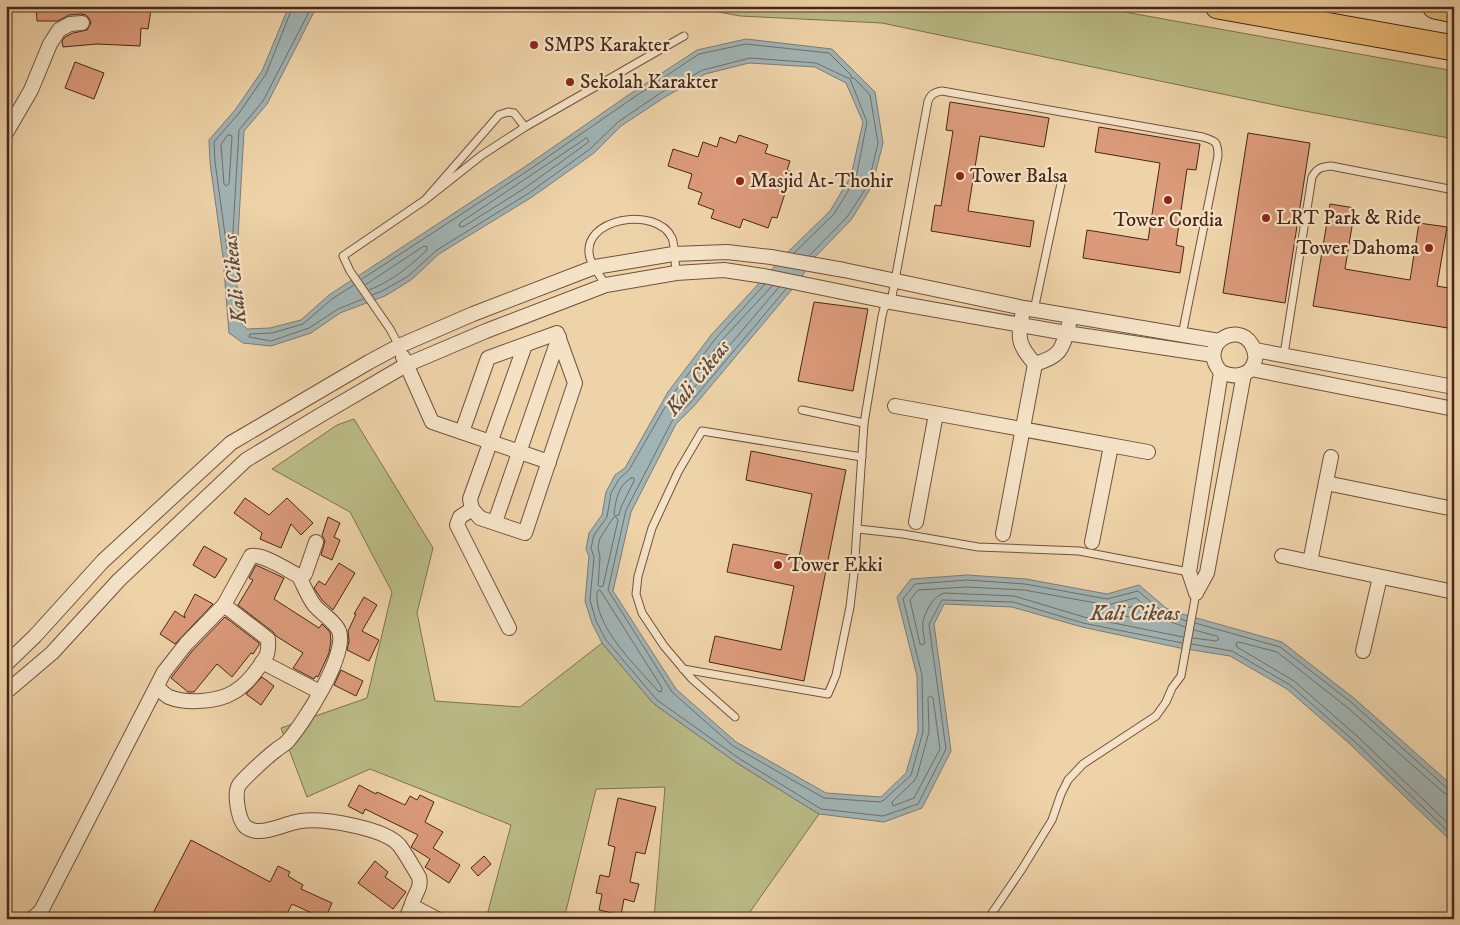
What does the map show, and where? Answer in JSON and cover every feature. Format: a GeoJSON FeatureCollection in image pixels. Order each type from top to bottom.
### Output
{"type":"FeatureCollection","features":[{"type":"Feature","properties":{"kind":"highway"},"geometry":{"type":"LineString","coordinates":[[1218,6],[1454,48]]}},
{"type":"Feature","properties":{"kind":"highway"},"geometry":{"type":"LineString","coordinates":[[1435,6],[1454,10]]}},
{"type":"Feature","properties":{"kind":"street"},"geometry":{"type":"LineString","coordinates":[[6,133],[32,90],[50,44],[59,30],[70,24],[82,22]]}},
{"type":"Feature","properties":{"kind":"street"},"geometry":{"type":"LineString","coordinates":[[6,664],[35,636],[103,562],[231,443],[399,346],[472,314],[595,267],[674,254],[727,252],[770,257],[844,270],[1029,309],[1218,341]]}},
{"type":"Feature","properties":{"kind":"street"},"geometry":{"type":"LineString","coordinates":[[6,692],[52,653],[119,580],[246,460],[406,365],[486,331],[606,285],[676,273],[724,270],[1066,333],[1213,355]]}},
{"type":"Feature","properties":{"kind":"street"},"geometry":{"type":"LineString","coordinates":[[1029,309],[1020,324],[1019,334],[1022,350],[1035,364]]}},
{"type":"Feature","properties":{"kind":"street"},"geometry":{"type":"LineString","coordinates":[[472,314],[486,331]]}},
{"type":"Feature","properties":{"kind":"street"},"geometry":{"type":"LineString","coordinates":[[1035,364],[1051,359],[1059,350],[1071,316]]}},
{"type":"Feature","properties":{"kind":"street"},"geometry":{"type":"LineString","coordinates":[[462,432],[488,358],[557,333],[575,383],[525,532],[480,518],[472,509],[470,499],[525,345]]}},
{"type":"Feature","properties":{"kind":"street"},"geometry":{"type":"LineString","coordinates":[[1195,596],[1206,573],[1247,372],[1255,360],[1255,350],[1249,340],[1239,335],[1228,335],[1218,341],[1214,347],[1214,361],[1221,372],[1228,376],[1236,376],[1247,372],[1454,409]]}},
{"type":"Feature","properties":{"kind":"street"},"geometry":{"type":"LineString","coordinates":[[495,522],[559,337]]}},
{"type":"Feature","properties":{"kind":"street"},"geometry":{"type":"LineString","coordinates":[[399,346],[432,422],[549,462]]}},
{"type":"Feature","properties":{"kind":"street"},"geometry":{"type":"LineString","coordinates":[[1255,350],[1454,387]]}},
{"type":"Feature","properties":{"kind":"street"},"geometry":{"type":"LineString","coordinates":[[1003,534],[1035,364]]}},
{"type":"Feature","properties":{"kind":"street"},"geometry":{"type":"LineString","coordinates":[[1195,596],[1189,572],[1221,372]]}},
{"type":"Feature","properties":{"kind":"street"},"geometry":{"type":"LineString","coordinates":[[895,406],[1148,452]]}},
{"type":"Feature","properties":{"kind":"street"},"geometry":{"type":"LineString","coordinates":[[916,522],[936,414]]}},
{"type":"Feature","properties":{"kind":"street"},"geometry":{"type":"LineString","coordinates":[[231,443],[246,460]]}},
{"type":"Feature","properties":{"kind":"street"},"geometry":{"type":"LineString","coordinates":[[1092,542],[1111,446]]}},
{"type":"Feature","properties":{"kind":"street"},"geometry":{"type":"LineString","coordinates":[[1310,562],[1331,457]]}},
{"type":"Feature","properties":{"kind":"street"},"geometry":{"type":"LineString","coordinates":[[1326,483],[1454,509]]}},
{"type":"Feature","properties":{"kind":"street"},"geometry":{"type":"LineString","coordinates":[[472,509],[460,517],[457,525],[509,628]]}},
{"type":"Feature","properties":{"kind":"street"},"geometry":{"type":"LineString","coordinates":[[299,576],[305,574],[316,542]]}},
{"type":"Feature","properties":{"kind":"street"},"geometry":{"type":"LineString","coordinates":[[32,919],[41,910],[164,672],[175,656],[224,606],[251,556],[255,555],[265,558],[299,576],[316,606],[339,631],[339,645],[328,679],[288,741],[272,753],[239,785],[236,796],[239,813],[244,825],[255,832],[270,830],[300,821],[323,820],[356,826],[386,836],[398,844],[419,877],[419,890],[413,898],[406,919]]}},
{"type":"Feature","properties":{"kind":"street"},"geometry":{"type":"LineString","coordinates":[[1282,556],[1454,592]]}},
{"type":"Feature","properties":{"kind":"street"},"geometry":{"type":"LineString","coordinates":[[1363,651],[1380,577]]}},
{"type":"Feature","properties":{"kind":"street"},"geometry":{"type":"LineString","coordinates":[[156,687],[168,696],[194,702],[232,693],[247,682],[269,652],[268,639],[224,606]]}},
{"type":"Feature","properties":{"kind":"street"},"geometry":{"type":"LineString","coordinates":[[262,662],[320,692]]}},
{"type":"Feature","properties":{"kind":"street"},"geometry":{"type":"LineString","coordinates":[[412,904],[437,919]]}},
{"type":"Feature","properties":{"kind":"lane"},"geometry":{"type":"LineString","coordinates":[[399,346],[390,329],[350,271],[343,258],[344,254],[425,200],[482,155],[525,127],[684,36]]}},
{"type":"Feature","properties":{"kind":"lane"},"geometry":{"type":"LineString","coordinates":[[683,669],[828,694],[836,675],[850,607],[858,529],[864,423],[882,316],[884,308],[891,302],[930,95],[942,91],[1214,140],[1218,147],[1218,156],[1182,335]]}},
{"type":"Feature","properties":{"kind":"lane"},"geometry":{"type":"LineString","coordinates":[[525,127],[594,92]]}},
{"type":"Feature","properties":{"kind":"lane"},"geometry":{"type":"LineString","coordinates":[[425,200],[499,115],[508,112],[514,113],[525,127]]}},
{"type":"Feature","properties":{"kind":"lane"},"geometry":{"type":"LineString","coordinates":[[1284,354],[1312,177],[1316,170],[1323,166],[1331,166],[1454,190]]}},
{"type":"Feature","properties":{"kind":"lane"},"geometry":{"type":"LineString","coordinates":[[1029,309],[1062,179]]}},
{"type":"Feature","properties":{"kind":"lane"},"geometry":{"type":"LineString","coordinates":[[606,285],[590,257],[590,242],[597,232],[606,225],[623,220],[641,219],[655,223],[667,231],[673,239],[676,273]]}},
{"type":"Feature","properties":{"kind":"lane"},"geometry":{"type":"LineString","coordinates":[[802,410],[864,423]]}},
{"type":"Feature","properties":{"kind":"lane"},"geometry":{"type":"LineString","coordinates":[[736,717],[692,679],[664,646],[642,613],[636,594],[638,576],[652,528],[678,472],[702,431],[862,457]]}},
{"type":"Feature","properties":{"kind":"lane"},"geometry":{"type":"LineString","coordinates":[[858,529],[903,534],[978,547],[1079,551],[1189,572]]}},
{"type":"Feature","properties":{"kind":"lane"},"geometry":{"type":"LineString","coordinates":[[988,919],[1052,820],[1068,780],[1083,764],[1156,716],[1166,702],[1172,688],[1181,676],[1195,596]]}},
{"type":"Feature","properties":{"kind":"green space"},"geometry":{"type":"Polygon","coordinates":[[[686,6],[1091,6],[1454,71],[1454,139],[1294,109],[882,23],[740,16],[686,6]]]}},
{"type":"Feature","properties":{"kind":"green space"},"geometry":{"type":"Polygon","coordinates":[[[354,419],[433,548],[417,613],[435,701],[520,707],[602,643],[654,704],[737,763],[819,814],[745,919],[654,919],[665,787],[596,789],[564,919],[486,919],[511,825],[370,769],[307,797],[281,728],[367,698],[392,592],[350,512],[272,469],[337,425],[354,419]]]}},
{"type":"Feature","properties":{"kind":"water","name":"Kali Cikeas"},"geometry":{"type":"Polygon","coordinates":[[[289,6],[317,6],[267,104],[244,131],[236,273],[240,322],[247,329],[270,328],[301,320],[329,295],[523,168],[697,50],[746,39],[832,49],[875,92],[883,143],[872,186],[851,220],[814,258],[799,281],[694,406],[676,424],[631,512],[613,591],[676,689],[736,742],[826,793],[881,797],[906,773],[918,731],[917,676],[897,597],[911,579],[967,575],[1026,579],[1107,594],[1139,585],[1166,608],[1175,612],[1282,642],[1355,699],[1454,787],[1454,844],[1350,744],[1287,689],[1230,656],[1180,648],[1082,627],[1012,607],[944,604],[934,624],[951,751],[922,808],[884,822],[819,814],[737,763],[654,704],[602,643],[592,623],[585,601],[589,556],[586,549],[589,533],[602,515],[606,492],[615,475],[625,468],[668,392],[712,334],[789,251],[830,211],[851,176],[863,122],[846,83],[815,67],[749,63],[705,74],[621,126],[594,153],[532,197],[439,254],[411,280],[385,296],[340,313],[311,333],[271,346],[243,343],[229,333],[223,257],[210,163],[209,140],[235,110],[262,71],[289,6]]]}},
{"type":"Feature","properties":{"kind":"building"},"geometry":{"type":"Polygon","coordinates":[[[36,6],[149,6],[151,10],[148,29],[141,28],[140,46],[97,44],[63,47],[62,41],[65,37],[87,30],[91,23],[89,18],[81,14],[69,15],[58,21],[37,21],[36,6]]]}},
{"type":"Feature","properties":{"kind":"building"},"geometry":{"type":"Polygon","coordinates":[[[75,62],[104,73],[94,99],[65,88],[75,62]]]}},
{"type":"Feature","properties":{"kind":"building","name":"Tower Balsa"},"geometry":{"type":"Polygon","coordinates":[[[950,102],[1049,118],[1044,147],[980,136],[968,211],[1034,221],[1030,247],[931,231],[935,205],[941,206],[953,131],[946,130],[950,102]]]}},
{"type":"Feature","properties":{"kind":"building","name":"Tower Cordia"},"geometry":{"type":"Polygon","coordinates":[[[1099,127],[1200,144],[1196,170],[1187,169],[1176,245],[1184,247],[1180,273],[1083,258],[1087,230],[1148,240],[1160,163],[1095,152],[1099,127]]]}},
{"type":"Feature","properties":{"kind":"building","name":"LRT Park & Ride"},"geometry":{"type":"Polygon","coordinates":[[[1248,133],[1310,143],[1285,303],[1223,293],[1248,133]]]}},
{"type":"Feature","properties":{"kind":"building","name":"Masjid At-Thohir"},"geometry":{"type":"Polygon","coordinates":[[[739,135],[768,145],[765,153],[790,161],[787,170],[792,172],[777,218],[772,217],[768,228],[743,219],[740,228],[711,218],[714,210],[698,204],[702,193],[688,188],[692,174],[668,166],[673,149],[698,157],[703,142],[717,147],[720,137],[736,143],[739,135]]]}},
{"type":"Feature","properties":{"kind":"building","name":"Tower Dahoma"},"geometry":{"type":"Polygon","coordinates":[[[1330,204],[1355,208],[1345,269],[1410,280],[1419,223],[1447,227],[1437,286],[1454,289],[1454,329],[1313,306],[1330,204]]]}},
{"type":"Feature","properties":{"kind":"building"},"geometry":{"type":"Polygon","coordinates":[[[814,302],[868,309],[853,391],[798,381],[814,302]]]}},
{"type":"Feature","properties":{"kind":"building","name":"Tower Ekki"},"geometry":{"type":"Polygon","coordinates":[[[751,451],[846,470],[804,681],[709,662],[715,636],[781,650],[794,586],[727,572],[733,544],[799,557],[812,494],[746,480],[751,451]]]}},
{"type":"Feature","properties":{"kind":"building"},"geometry":{"type":"Polygon","coordinates":[[[245,498],[269,515],[287,498],[313,523],[301,535],[291,524],[281,548],[260,539],[262,533],[234,513],[245,498]]]}},
{"type":"Feature","properties":{"kind":"building"},"geometry":{"type":"Polygon","coordinates":[[[328,517],[340,523],[334,537],[340,540],[332,560],[321,555],[325,541],[322,535],[328,517]]]}},
{"type":"Feature","properties":{"kind":"building"},"geometry":{"type":"Polygon","coordinates":[[[204,546],[227,559],[215,578],[193,565],[204,546]]]}},
{"type":"Feature","properties":{"kind":"building"},"geometry":{"type":"Polygon","coordinates":[[[339,563],[355,573],[333,610],[322,600],[314,588],[319,581],[325,585],[339,563]]]}},
{"type":"Feature","properties":{"kind":"building"},"geometry":{"type":"Polygon","coordinates":[[[256,565],[284,578],[274,599],[319,628],[322,624],[330,632],[329,653],[318,677],[316,676],[314,679],[293,668],[303,653],[276,636],[238,605],[253,580],[249,578],[256,565]]]}},
{"type":"Feature","properties":{"kind":"building"},"geometry":{"type":"Polygon","coordinates":[[[195,594],[213,604],[175,644],[160,634],[175,611],[185,618],[184,615],[195,594]]]}},
{"type":"Feature","properties":{"kind":"building"},"geometry":{"type":"Polygon","coordinates":[[[364,597],[377,605],[362,631],[379,640],[369,661],[347,650],[349,641],[348,631],[356,614],[354,614],[364,597]]]}},
{"type":"Feature","properties":{"kind":"building"},"geometry":{"type":"Polygon","coordinates":[[[225,617],[259,643],[259,645],[232,677],[217,664],[194,692],[188,692],[171,678],[193,650],[225,617]]]}},
{"type":"Feature","properties":{"kind":"building"},"geometry":{"type":"Polygon","coordinates":[[[341,670],[363,681],[356,696],[334,685],[341,670]]]}},
{"type":"Feature","properties":{"kind":"building"},"geometry":{"type":"Polygon","coordinates":[[[262,677],[274,686],[261,705],[246,694],[262,677]]]}},
{"type":"Feature","properties":{"kind":"building"},"geometry":{"type":"Polygon","coordinates":[[[359,785],[405,805],[410,796],[417,800],[420,795],[434,802],[425,822],[443,832],[433,848],[460,865],[449,883],[425,867],[430,859],[411,847],[418,835],[365,809],[363,814],[348,806],[359,785]]]}},
{"type":"Feature","properties":{"kind":"building"},"geometry":{"type":"Polygon","coordinates":[[[618,798],[656,807],[645,854],[636,852],[630,882],[639,884],[634,902],[624,899],[621,915],[599,910],[602,894],[596,893],[600,875],[609,877],[615,847],[608,845],[618,798]]]}},
{"type":"Feature","properties":{"kind":"building"},"geometry":{"type":"Polygon","coordinates":[[[191,840],[270,882],[278,866],[290,872],[288,876],[303,885],[301,889],[332,903],[325,919],[292,904],[284,919],[273,919],[265,914],[263,919],[150,919],[191,840]]]}},
{"type":"Feature","properties":{"kind":"building"},"geometry":{"type":"Polygon","coordinates":[[[484,856],[491,864],[478,876],[471,868],[484,856]]]}},
{"type":"Feature","properties":{"kind":"building"},"geometry":{"type":"Polygon","coordinates":[[[375,861],[388,872],[385,877],[406,892],[393,909],[358,883],[375,861]]]}},
{"type":"Feature","properties":{"kind":"place","name":"SMPS Karakter"},"geometry":{"type":"Point","coordinates":[534,45]}},
{"type":"Feature","properties":{"kind":"place","name":"Sekolah Karakter"},"geometry":{"type":"Point","coordinates":[570,82]}},
{"type":"Feature","properties":{"kind":"place","name":"Tower Balsa"},"geometry":{"type":"Point","coordinates":[960,176]}},
{"type":"Feature","properties":{"kind":"place","name":"Masjid At-Thohir"},"geometry":{"type":"Point","coordinates":[740,181]}},
{"type":"Feature","properties":{"kind":"place","name":"Tower Cordia"},"geometry":{"type":"Point","coordinates":[1168,200]}},
{"type":"Feature","properties":{"kind":"place","name":"LRT Park & Ride"},"geometry":{"type":"Point","coordinates":[1266,218]}},
{"type":"Feature","properties":{"kind":"place","name":"Tower Dahoma"},"geometry":{"type":"Point","coordinates":[1429,248]}},
{"type":"Feature","properties":{"kind":"place","name":"Tower Ekki"},"geometry":{"type":"Point","coordinates":[778,565]}}]}
